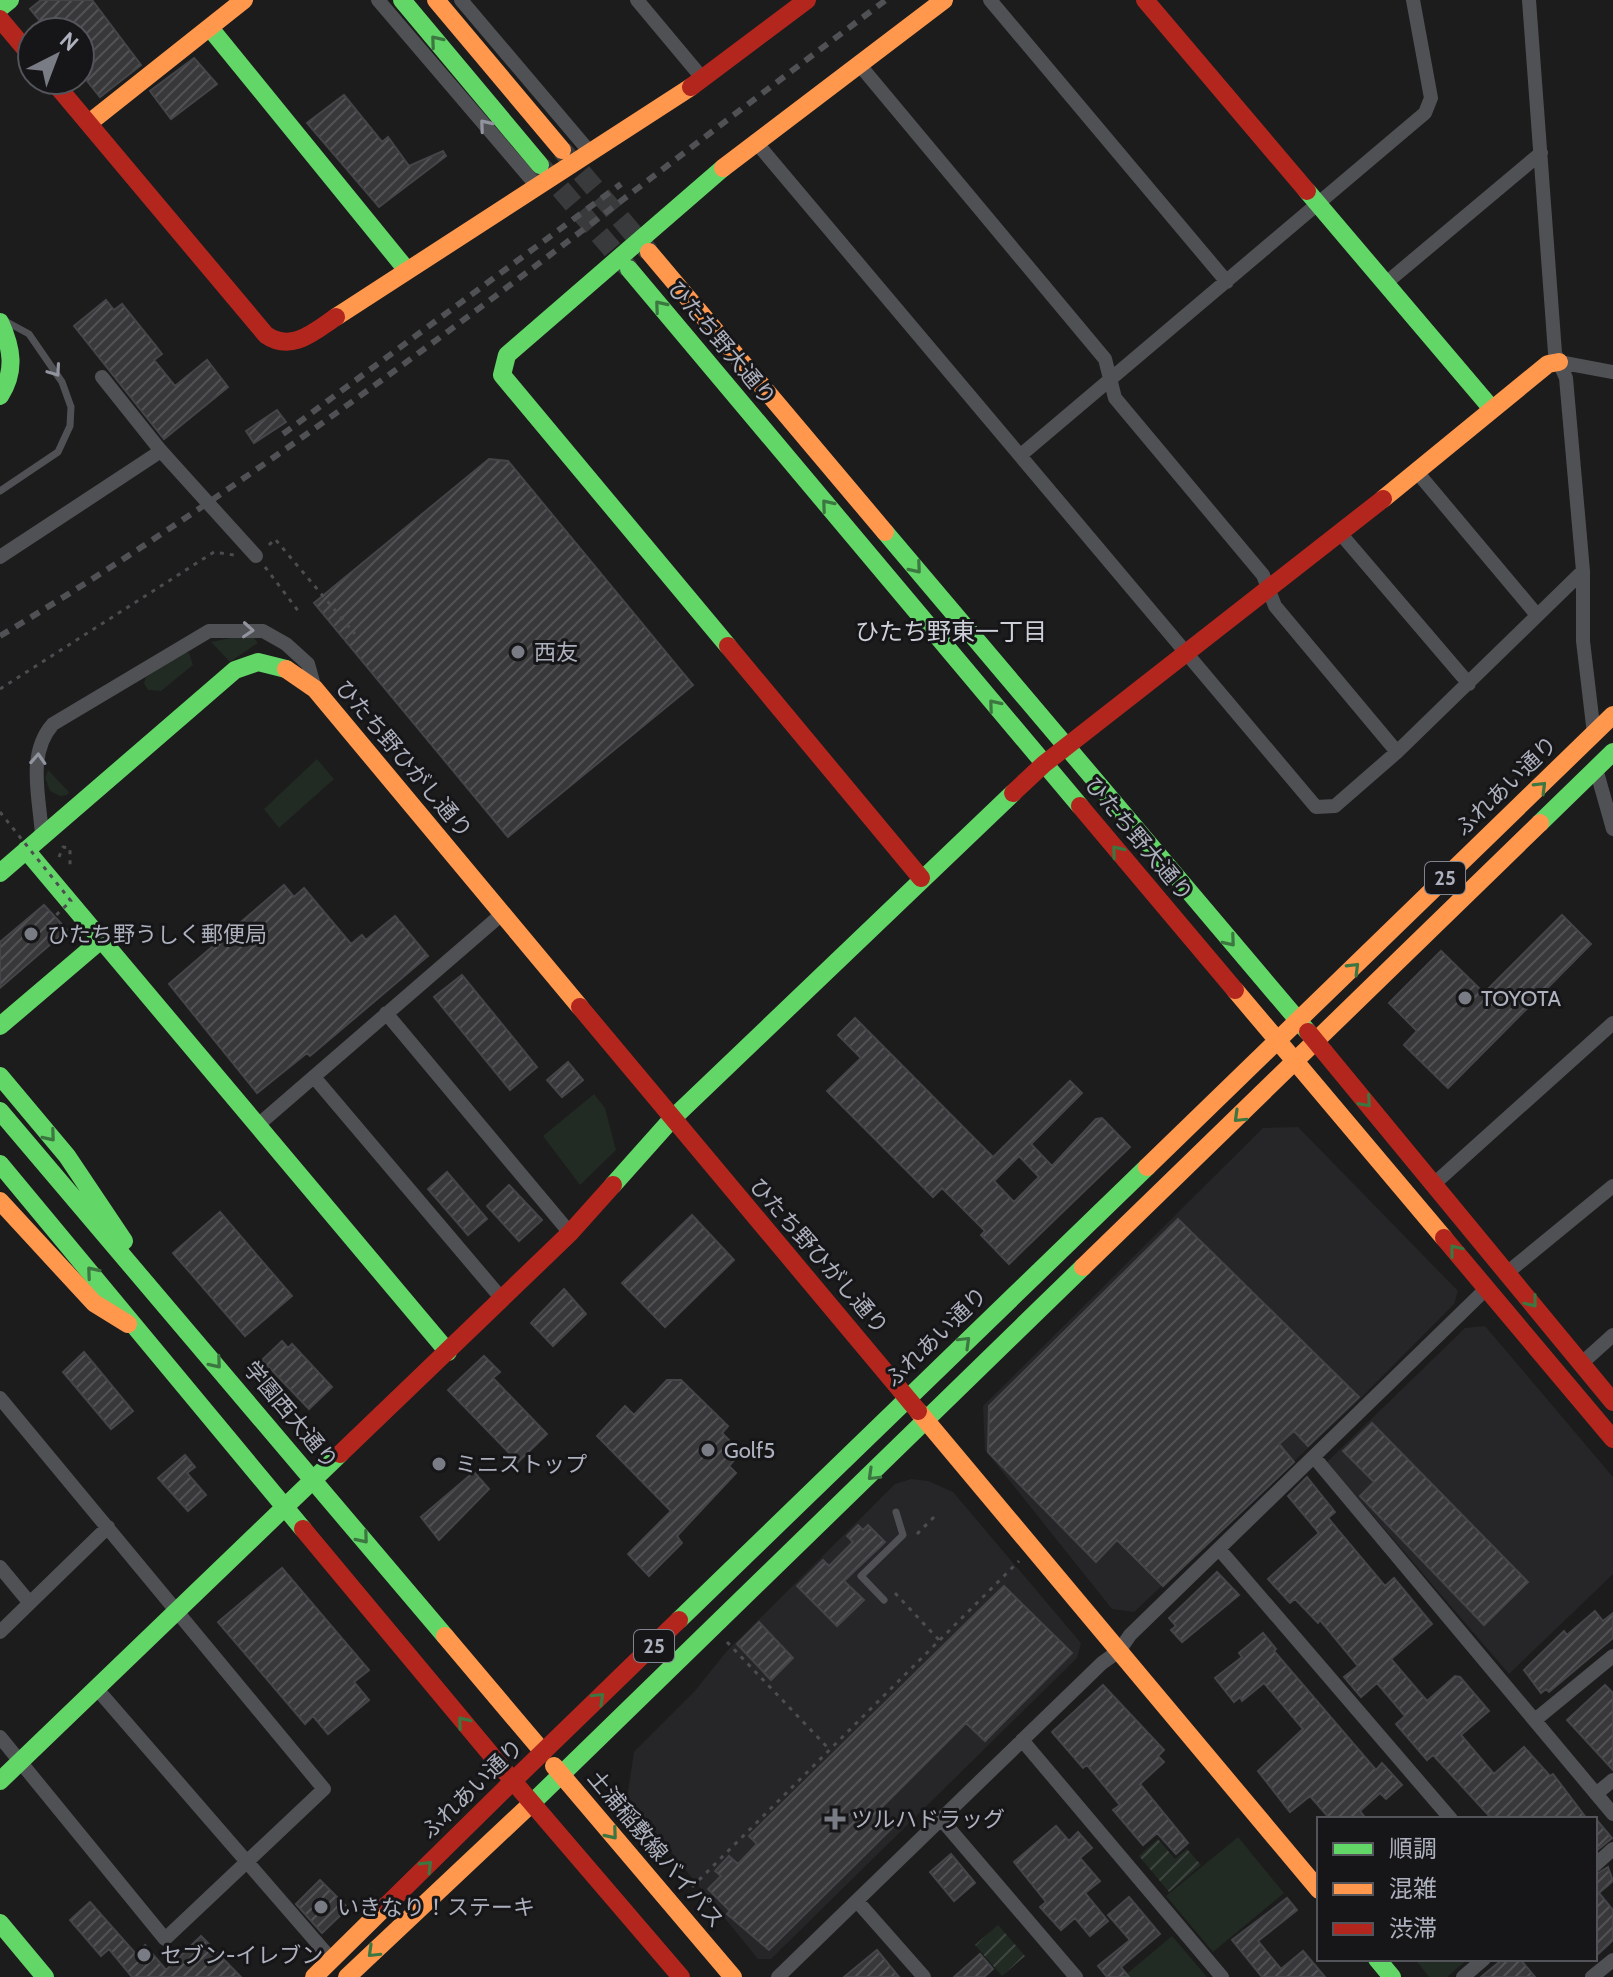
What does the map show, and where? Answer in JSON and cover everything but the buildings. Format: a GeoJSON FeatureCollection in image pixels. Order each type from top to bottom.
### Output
{"type":"FeatureCollection","features":[{"type":"Feature","properties":{"kind":"street"},"geometry":{"type":"LineString","coordinates":[[0,8],[10,0]]}},
{"type":"Feature","properties":{"kind":"street"},"geometry":{"type":"LineString","coordinates":[[89,123],[244,0]]}},
{"type":"Feature","properties":{"kind":"street"},"geometry":{"type":"LineString","coordinates":[[378,0],[536,185]]}},
{"type":"Feature","properties":{"kind":"street"},"geometry":{"type":"LineString","coordinates":[[402,0],[540,165]]}},
{"type":"Feature","properties":{"kind":"street"},"geometry":{"type":"LineString","coordinates":[[436,0],[562,150]]}},
{"type":"Feature","properties":{"kind":"street"},"geometry":{"type":"LineString","coordinates":[[461,0],[589,151]]}},
{"type":"Feature","properties":{"kind":"street"},"geometry":{"type":"LineString","coordinates":[[637,0],[703,79]]}},
{"type":"Feature","properties":{"kind":"street"},"geometry":{"type":"LineString","coordinates":[[66,96],[269,340],[286,345],[303,339],[406,269],[703,79],[806,0]]}},
{"type":"Feature","properties":{"kind":"street"},"geometry":{"type":"LineString","coordinates":[[921,878],[502,375],[507,355],[755,141],[944,0]]}},
{"type":"Feature","properties":{"kind":"street"},"geometry":{"type":"LineString","coordinates":[[990,0],[1227,282]]}},
{"type":"Feature","properties":{"kind":"street"},"geometry":{"type":"LineString","coordinates":[[1145,0],[1492,409]]}},
{"type":"Feature","properties":{"kind":"street"},"geometry":{"type":"LineString","coordinates":[[1022,454],[1425,113],[1431,98],[1413,0]]}},
{"type":"Feature","properties":{"kind":"street"},"geometry":{"type":"LineString","coordinates":[[1529,0],[1555,353],[1566,378],[1583,571],[1583,641],[1594,734]]}},
{"type":"Feature","properties":{"kind":"street"},"geometry":{"type":"LineString","coordinates":[[0,19],[16,38]]}},
{"type":"Feature","properties":{"kind":"street"},"geometry":{"type":"LineString","coordinates":[[210,28],[406,269]]}},
{"type":"Feature","properties":{"kind":"street"},"geometry":{"type":"LineString","coordinates":[[858,63],[1105,359],[1115,398],[1263,575],[1275,606],[1397,752]]}},
{"type":"Feature","properties":{"kind":"street"},"geometry":{"type":"LineString","coordinates":[[755,141],[1022,454],[1316,807],[1335,806],[1397,752],[1583,571]]}},
{"type":"Feature","properties":{"kind":"street"},"geometry":{"type":"LineString","coordinates":[[1386,283],[1541,153]]}},
{"type":"Feature","properties":{"kind":"street","name":"ひたち野大通り"},"geometry":{"type":"LineString","coordinates":[[649,252],[1435,1183],[1613,1402]]}},
{"type":"Feature","properties":{"kind":"street","name":"ひたち野大通り"},"geometry":{"type":"LineString","coordinates":[[629,269],[1613,1439]]}},
{"type":"Feature","properties":{"kind":"street"},"geometry":{"type":"LineString","coordinates":[[0,320],[10,342],[12,367],[0,396]]}},
{"type":"Feature","properties":{"kind":"street"},"geometry":{"type":"LineString","coordinates":[[0,1781],[448,1352],[570,1233],[671,1120],[921,878],[1044,764],[1417,472],[1548,364],[1559,362],[1613,372]]}},
{"type":"Feature","properties":{"kind":"street"},"geometry":{"type":"LineString","coordinates":[[102,377],[161,451],[256,556]]}},
{"type":"Feature","properties":{"kind":"street"},"geometry":{"type":"LineString","coordinates":[[0,557],[161,451]]}},
{"type":"Feature","properties":{"kind":"street"},"geometry":{"type":"LineString","coordinates":[[1417,472],[1537,615]]}},
{"type":"Feature","properties":{"kind":"street"},"geometry":{"type":"LineString","coordinates":[[1340,533],[1469,684]]}},
{"type":"Feature","properties":{"kind":"street"},"geometry":{"type":"LineString","coordinates":[[42,836],[36,755],[41,737],[53,724],[209,631],[263,631],[286,644],[308,664],[315,689]]}},
{"type":"Feature","properties":{"kind":"street","name":"ひたち野ひがし通り"},"geometry":{"type":"LineString","coordinates":[[10,861],[247,663],[275,662],[315,689],[671,1120],[909,1396],[1317,1888]]}},
{"type":"Feature","properties":{"kind":"street","name":"25"},"geometry":{"type":"LineString","coordinates":[[1594,734],[1613,715]]}},
{"type":"Feature","properties":{"kind":"street","name":"ふれあい通り"},"geometry":{"type":"LineString","coordinates":[[314,1977],[1594,734]]}},
{"type":"Feature","properties":{"kind":"street","name":"25"},"geometry":{"type":"LineString","coordinates":[[532,1803],[929,1421],[1613,752]]}},
{"type":"Feature","properties":{"kind":"street"},"geometry":{"type":"LineString","coordinates":[[1596,769],[1613,829]]}},
{"type":"Feature","properties":{"kind":"street"},"geometry":{"type":"LineString","coordinates":[[10,861],[101,940],[448,1352]]}},
{"type":"Feature","properties":{"kind":"street"},"geometry":{"type":"LineString","coordinates":[[258,1125],[502,914]]}},
{"type":"Feature","properties":{"kind":"street"},"geometry":{"type":"LineString","coordinates":[[0,1026],[101,940]]}},
{"type":"Feature","properties":{"kind":"street"},"geometry":{"type":"LineString","coordinates":[[386,1013],[570,1233]]}},
{"type":"Feature","properties":{"kind":"street"},"geometry":{"type":"LineString","coordinates":[[1435,1183],[1613,1023]]}},
{"type":"Feature","properties":{"kind":"street"},"geometry":{"type":"LineString","coordinates":[[0,1076],[67,1156],[166,1304]]}},
{"type":"Feature","properties":{"kind":"street"},"geometry":{"type":"LineString","coordinates":[[314,1077],[502,1299]]}},
{"type":"Feature","properties":{"kind":"street","name":"学園西大通り"},"geometry":{"type":"LineString","coordinates":[[0,1111],[543,1752]]}},
{"type":"Feature","properties":{"kind":"street"},"geometry":{"type":"LineString","coordinates":[[0,1164],[513,1781],[681,1977]]}},
{"type":"Feature","properties":{"kind":"street"},"geometry":{"type":"LineString","coordinates":[[1508,1272],[1613,1186]]}},
{"type":"Feature","properties":{"kind":"street"},"geometry":{"type":"LineString","coordinates":[[0,1201],[94,1303],[142,1332]]}},
{"type":"Feature","properties":{"kind":"street"},"geometry":{"type":"LineString","coordinates":[[778,1977],[1102,1663],[1119,1651],[1130,1635],[1486,1289]]}},
{"type":"Feature","properties":{"kind":"street"},"geometry":{"type":"LineString","coordinates":[[1582,1363],[1613,1335]]}},
{"type":"Feature","properties":{"kind":"street"},"geometry":{"type":"LineString","coordinates":[[0,1398],[324,1789],[247,1865],[165,1939],[0,1737]]}},
{"type":"Feature","properties":{"kind":"street"},"geometry":{"type":"LineString","coordinates":[[1314,1457],[1613,1814]]}},
{"type":"Feature","properties":{"kind":"street"},"geometry":{"type":"LineString","coordinates":[[0,1632],[108,1527]]}},
{"type":"Feature","properties":{"kind":"street"},"geometry":{"type":"LineString","coordinates":[[1219,1549],[1449,1817]]}},
{"type":"Feature","properties":{"kind":"street"},"geometry":{"type":"LineString","coordinates":[[0,1567],[29,1602]]}},
{"type":"Feature","properties":{"kind":"street"},"geometry":{"type":"LineString","coordinates":[[1535,1720],[1613,1656]]}},
{"type":"Feature","properties":{"kind":"street"},"geometry":{"type":"LineString","coordinates":[[97,1689],[332,1960]]}},
{"type":"Feature","properties":{"kind":"street"},"geometry":{"type":"LineString","coordinates":[[1022,1740],[1222,1977]]}},
{"type":"Feature","properties":{"kind":"street","name":"土浦稲敷線バイパス"},"geometry":{"type":"LineString","coordinates":[[543,1752],[733,1977]]}},
{"type":"Feature","properties":{"kind":"street"},"geometry":{"type":"LineString","coordinates":[[1596,1794],[1613,1780]]}},
{"type":"Feature","properties":{"kind":"street"},"geometry":{"type":"LineString","coordinates":[[347,1977],[532,1803]]}},
{"type":"Feature","properties":{"kind":"street"},"geometry":{"type":"LineString","coordinates":[[941,1819],[1076,1977]]}},
{"type":"Feature","properties":{"kind":"street"},"geometry":{"type":"LineString","coordinates":[[1597,1863],[1613,1849]]}},
{"type":"Feature","properties":{"kind":"street"},"geometry":{"type":"LineString","coordinates":[[857,1901],[924,1977]]}},
{"type":"Feature","properties":{"kind":"street"},"geometry":{"type":"LineString","coordinates":[[0,1923],[45,1977]]}},
{"type":"Feature","properties":{"kind":"street"},"geometry":{"type":"LineString","coordinates":[[1379,1961],[1392,1977]]}},
{"type":"Feature","properties":{"kind":"street"},"geometry":{"type":"LineString","coordinates":[[1463,1977],[1482,1961]]}},
{"type":"Feature","properties":{"kind":"street"},"geometry":{"type":"LineString","coordinates":[[1592,1977],[1610,1967]]}},
{"type":"Feature","properties":{"kind":"lane"},"geometry":{"type":"LineString","coordinates":[[0,320],[29,334],[62,382],[71,407],[70,426],[58,452],[0,491]]}},
{"type":"Feature","properties":{"kind":"lane"},"geometry":{"type":"LineString","coordinates":[[884,1600],[861,1576],[903,1535],[896,1512]]}},
{"type":"Feature","properties":{"kind":"path"},"geometry":{"type":"LineString","coordinates":[[256,556],[275,539],[355,634]]}},
{"type":"Feature","properties":{"kind":"path"},"geometry":{"type":"LineString","coordinates":[[0,689],[214,552],[256,556],[299,612]]}},
{"type":"Feature","properties":{"kind":"path"},"geometry":{"type":"LineString","coordinates":[[0,812],[71,901],[55,916]]}},
{"type":"Feature","properties":{"kind":"path"},"geometry":{"type":"LineString","coordinates":[[917,1534],[934,1517]]}},
{"type":"Feature","properties":{"kind":"path"},"geometry":{"type":"LineString","coordinates":[[692,1887],[1019,1561]]}},
{"type":"Feature","properties":{"kind":"path"},"geometry":{"type":"LineString","coordinates":[[893,1591],[939,1641]]}},
{"type":"Feature","properties":{"kind":"path"},"geometry":{"type":"LineString","coordinates":[[727,1642],[830,1750]]}},
{"type":"Feature","properties":{"kind":"shaded area"},"geometry":{"type":"Polygon","coordinates":[[[240,636],[254,638],[258,643],[230,662],[211,642],[240,636]]]}},
{"type":"Feature","properties":{"kind":"shaded area"},"geometry":{"type":"Polygon","coordinates":[[[183,652],[189,653],[193,665],[161,691],[148,690],[144,683],[146,677],[183,652]]]}},
{"type":"Feature","properties":{"kind":"shaded area"},"geometry":{"type":"Polygon","coordinates":[[[317,759],[334,779],[279,828],[264,809],[317,759]]]}},
{"type":"Feature","properties":{"kind":"shaded area"},"geometry":{"type":"Polygon","coordinates":[[[48,770],[69,792],[67,795],[60,796],[50,791],[45,778],[48,770]]]}},
{"type":"Feature","properties":{"kind":"shaded area"},"geometry":{"type":"Polygon","coordinates":[[[594,1094],[605,1108],[616,1150],[580,1185],[543,1136],[594,1094]]]}},
{"type":"Feature","properties":{"kind":"shaded area"},"geometry":{"type":"Polygon","coordinates":[[[1298,1127],[1458,1291],[1454,1304],[1354,1405],[1134,1612],[1112,1609],[985,1450],[983,1406],[1263,1128],[1298,1127]]]}},
{"type":"Feature","properties":{"kind":"shaded area"},"geometry":{"type":"Polygon","coordinates":[[[1485,1326],[1613,1477],[1613,1574],[1509,1674],[1327,1462],[1465,1328],[1485,1326]]]}},
{"type":"Feature","properties":{"kind":"shaded area"},"geometry":{"type":"Polygon","coordinates":[[[911,1479],[928,1481],[953,1492],[1081,1643],[1077,1658],[771,1959],[758,1959],[627,1798],[634,1752],[694,1692],[727,1651],[895,1484],[911,1479]]]}},
{"type":"Feature","properties":{"kind":"shaded area"},"geometry":{"type":"Polygon","coordinates":[[[1238,1837],[1284,1893],[1213,1952],[1166,1896],[1238,1837]]]}},
{"type":"Feature","properties":{"kind":"shaded area"},"geometry":{"type":"Polygon","coordinates":[[[1158,1839],[1175,1859],[1187,1849],[1201,1865],[1169,1892],[1139,1856],[1158,1839]]]}},
{"type":"Feature","properties":{"kind":"shaded area"},"geometry":{"type":"Polygon","coordinates":[[[998,1925],[1025,1956],[1002,1976],[975,1945],[998,1925]]]}},
{"type":"Feature","properties":{"kind":"shaded area"},"geometry":{"type":"Polygon","coordinates":[[[1172,1936],[1207,1977],[1123,1977],[1172,1936]]]}},
{"type":"Feature","properties":{"kind":"shaded area"},"geometry":{"type":"Polygon","coordinates":[[[1417,1961],[1466,1961],[1447,1977],[1429,1977],[1417,1961]]]}},
{"type":"Feature","properties":{"kind":"tunnel"},"geometry":{"type":"LineString","coordinates":[[562,150],[649,252]]}},
{"type":"Feature","properties":{"kind":"tunnel"},"geometry":{"type":"LineString","coordinates":[[541,166],[629,269]]}},
{"type":"Feature","properties":{"kind":"railway"},"geometry":{"type":"LineString","coordinates":[[0,636],[116,564],[341,410],[886,0]]}},
{"type":"Feature","properties":{"kind":"railway"},"geometry":{"type":"LineString","coordinates":[[283,434],[621,184]]}},
{"type":"Feature","properties":{"kind":"traffic: fast"},"geometry":{"type":"LineString","coordinates":[[0,8],[10,0]]}},
{"type":"Feature","properties":{"kind":"traffic: fast"},"geometry":{"type":"LineString","coordinates":[[402,0],[540,165]]}},
{"type":"Feature","properties":{"kind":"traffic: fast"},"geometry":{"type":"LineString","coordinates":[[210,28],[406,269]]}},
{"type":"Feature","properties":{"kind":"traffic: fast"},"geometry":{"type":"LineString","coordinates":[[723,168],[507,355],[502,375],[728,646]]}},
{"type":"Feature","properties":{"kind":"traffic: fast"},"geometry":{"type":"LineString","coordinates":[[1307,191],[1492,409]]}},
{"type":"Feature","properties":{"kind":"traffic: fast"},"geometry":{"type":"LineString","coordinates":[[629,269],[1080,806]]}},
{"type":"Feature","properties":{"kind":"traffic: fast"},"geometry":{"type":"LineString","coordinates":[[0,322],[10,359],[8,378],[0,396]]}},
{"type":"Feature","properties":{"kind":"traffic: fast"},"geometry":{"type":"LineString","coordinates":[[885,532],[1308,1032]]}},
{"type":"Feature","properties":{"kind":"traffic: fast"},"geometry":{"type":"LineString","coordinates":[[0,873],[235,670],[258,662],[286,669]]}},
{"type":"Feature","properties":{"kind":"traffic: fast"},"geometry":{"type":"LineString","coordinates":[[1540,823],[1613,752]]}},
{"type":"Feature","properties":{"kind":"traffic: fast"},"geometry":{"type":"LineString","coordinates":[[613,1185],[671,1120],[1013,793]]}},
{"type":"Feature","properties":{"kind":"traffic: fast"},"geometry":{"type":"LineString","coordinates":[[26,850],[448,1352]]}},
{"type":"Feature","properties":{"kind":"traffic: fast"},"geometry":{"type":"LineString","coordinates":[[0,1026],[101,940]]}},
{"type":"Feature","properties":{"kind":"traffic: fast"},"geometry":{"type":"LineString","coordinates":[[0,1076],[67,1156],[124,1241]]}},
{"type":"Feature","properties":{"kind":"traffic: fast"},"geometry":{"type":"LineString","coordinates":[[0,1111],[445,1636]]}},
{"type":"Feature","properties":{"kind":"traffic: fast"},"geometry":{"type":"LineString","coordinates":[[0,1164],[303,1529]]}},
{"type":"Feature","properties":{"kind":"traffic: fast"},"geometry":{"type":"LineString","coordinates":[[679,1620],[1147,1167]]}},
{"type":"Feature","properties":{"kind":"traffic: fast"},"geometry":{"type":"LineString","coordinates":[[532,1803],[1083,1267]]}},
{"type":"Feature","properties":{"kind":"traffic: fast"},"geometry":{"type":"LineString","coordinates":[[0,1781],[340,1454]]}},
{"type":"Feature","properties":{"kind":"traffic: fast"},"geometry":{"type":"LineString","coordinates":[[0,1923],[45,1977]]}},
{"type":"Feature","properties":{"kind":"traffic: fast"},"geometry":{"type":"LineString","coordinates":[[1379,1961],[1392,1977]]}},
{"type":"Feature","properties":{"kind":"traffic: slow"},"geometry":{"type":"LineString","coordinates":[[89,123],[244,0]]}},
{"type":"Feature","properties":{"kind":"traffic: slow"},"geometry":{"type":"LineString","coordinates":[[436,0],[562,150]]}},
{"type":"Feature","properties":{"kind":"traffic: slow"},"geometry":{"type":"LineString","coordinates":[[723,168],[944,0]]}},
{"type":"Feature","properties":{"kind":"traffic: slow"},"geometry":{"type":"LineString","coordinates":[[336,317],[691,87]]}},
{"type":"Feature","properties":{"kind":"traffic: slow"},"geometry":{"type":"LineString","coordinates":[[649,252],[885,532]]}},
{"type":"Feature","properties":{"kind":"traffic: slow"},"geometry":{"type":"LineString","coordinates":[[1383,499],[1548,364],[1559,362]]}},
{"type":"Feature","properties":{"kind":"traffic: slow"},"geometry":{"type":"LineString","coordinates":[[286,669],[315,689],[580,1007]]}},
{"type":"Feature","properties":{"kind":"traffic: slow"},"geometry":{"type":"LineString","coordinates":[[1147,1167],[1613,715]]}},
{"type":"Feature","properties":{"kind":"traffic: slow"},"geometry":{"type":"LineString","coordinates":[[1083,1267],[1540,823]]}},
{"type":"Feature","properties":{"kind":"traffic: slow"},"geometry":{"type":"LineString","coordinates":[[1235,990],[1444,1238]]}},
{"type":"Feature","properties":{"kind":"traffic: slow"},"geometry":{"type":"LineString","coordinates":[[0,1201],[94,1303],[128,1324]]}},
{"type":"Feature","properties":{"kind":"traffic: slow"},"geometry":{"type":"LineString","coordinates":[[918,1411],[1317,1888]]}},
{"type":"Feature","properties":{"kind":"traffic: slow"},"geometry":{"type":"LineString","coordinates":[[445,1636],[543,1752]]}},
{"type":"Feature","properties":{"kind":"traffic: slow"},"geometry":{"type":"LineString","coordinates":[[554,1766],[733,1977]]}},
{"type":"Feature","properties":{"kind":"traffic: slow"},"geometry":{"type":"LineString","coordinates":[[347,1977],[532,1803]]}},
{"type":"Feature","properties":{"kind":"traffic: slow"},"geometry":{"type":"LineString","coordinates":[[314,1977],[387,1905]]}},
{"type":"Feature","properties":{"kind":"traffic: jam"},"geometry":{"type":"LineString","coordinates":[[691,87],[807,0]]}},
{"type":"Feature","properties":{"kind":"traffic: jam"},"geometry":{"type":"LineString","coordinates":[[1145,0],[1307,191]]}},
{"type":"Feature","properties":{"kind":"traffic: jam"},"geometry":{"type":"LineString","coordinates":[[0,19],[16,38]]}},
{"type":"Feature","properties":{"kind":"traffic: jam"},"geometry":{"type":"LineString","coordinates":[[65,96],[266,335],[285,342],[294,341],[336,317]]}},
{"type":"Feature","properties":{"kind":"traffic: jam"},"geometry":{"type":"LineString","coordinates":[[1013,793],[1044,764],[1383,499]]}},
{"type":"Feature","properties":{"kind":"traffic: jam"},"geometry":{"type":"LineString","coordinates":[[728,646],[921,878]]}},
{"type":"Feature","properties":{"kind":"traffic: jam"},"geometry":{"type":"LineString","coordinates":[[1080,806],[1235,990]]}},
{"type":"Feature","properties":{"kind":"traffic: jam"},"geometry":{"type":"LineString","coordinates":[[580,1007],[918,1411]]}},
{"type":"Feature","properties":{"kind":"traffic: jam"},"geometry":{"type":"LineString","coordinates":[[1308,1032],[1613,1402]]}},
{"type":"Feature","properties":{"kind":"traffic: jam"},"geometry":{"type":"LineString","coordinates":[[340,1454],[570,1233],[613,1185]]}},
{"type":"Feature","properties":{"kind":"traffic: jam"},"geometry":{"type":"LineString","coordinates":[[1444,1238],[1613,1439]]}},
{"type":"Feature","properties":{"kind":"traffic: jam"},"geometry":{"type":"LineString","coordinates":[[303,1529],[513,1781],[387,1905]]}},
{"type":"Feature","properties":{"kind":"traffic: jam"},"geometry":{"type":"LineString","coordinates":[[679,1620],[513,1781],[681,1977]]}},
{"type":"Feature","properties":{"kind":"place","name":"西友"},"geometry":{"type":"Point","coordinates":[518,652]}},
{"type":"Feature","properties":{"kind":"place","name":"ひたち野うしく郵便局"},"geometry":{"type":"Point","coordinates":[31,934]}},
{"type":"Feature","properties":{"kind":"place","name":"TOYOTA"},"geometry":{"type":"Point","coordinates":[1465,998]}},
{"type":"Feature","properties":{"kind":"place","name":"Golf5"},"geometry":{"type":"Point","coordinates":[708,1450]}},
{"type":"Feature","properties":{"kind":"place","name":"ミニストップ"},"geometry":{"type":"Point","coordinates":[439,1464]}},
{"type":"Feature","properties":{"kind":"place","name":"ツルハドラッグ"},"geometry":{"type":"Point","coordinates":[835,1819]}},
{"type":"Feature","properties":{"kind":"place","name":"いきなり！ステーキ"},"geometry":{"type":"Point","coordinates":[321,1907]}},
{"type":"Feature","properties":{"kind":"place","name":"セブン-イレブン"},"geometry":{"type":"Point","coordinates":[144,1955]}},
{"type":"Feature","properties":{"kind":"district","name":"ひたち野東一丁目"},"geometry":{"type":"Point","coordinates":[951,631]}}]}
